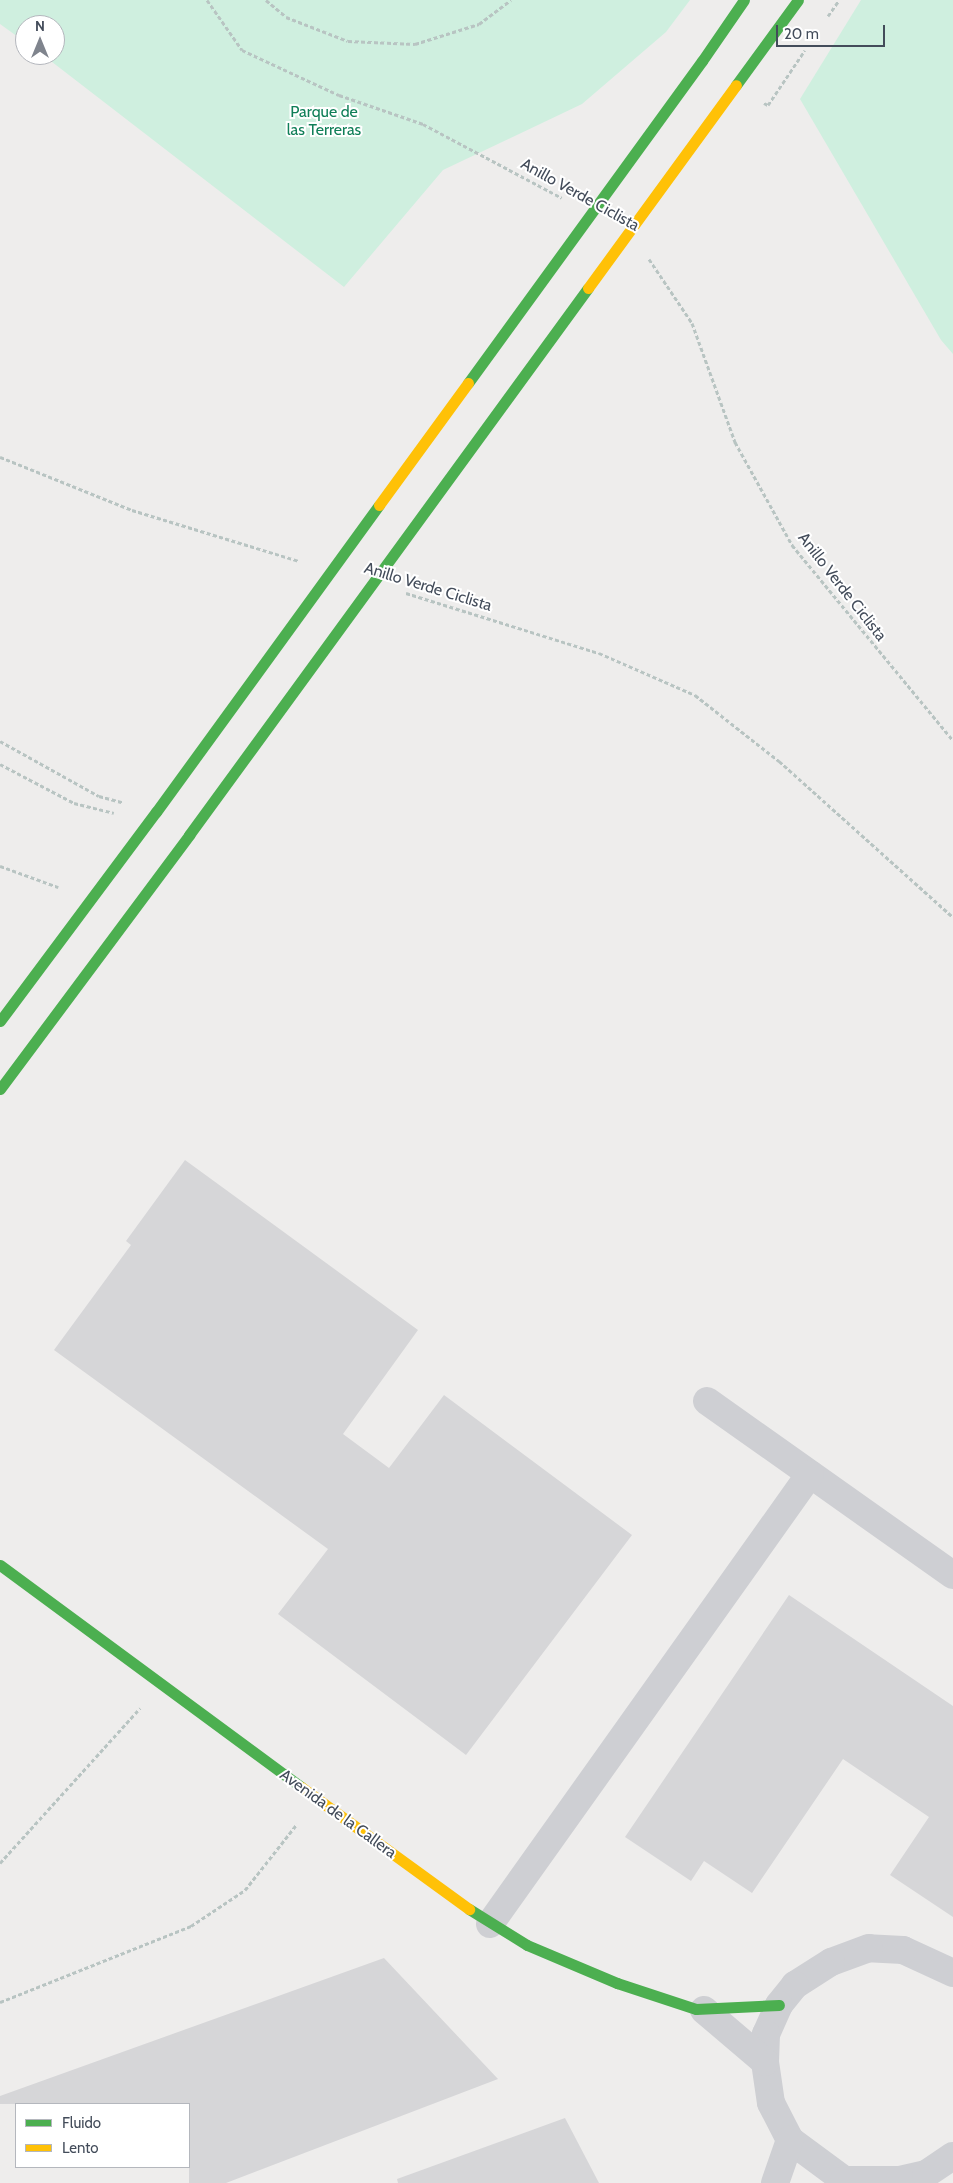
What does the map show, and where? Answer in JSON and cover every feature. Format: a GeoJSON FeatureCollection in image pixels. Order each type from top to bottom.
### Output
{"type":"FeatureCollection","features":[{"type":"Feature","properties":{"kind":"main road"},"geometry":{"type":"LineString","coordinates":[[0,1021],[156,812],[702,61],[744,0]]}},
{"type":"Feature","properties":{"kind":"main road"},"geometry":{"type":"LineString","coordinates":[[0,1088],[189,835],[798,0]]}},
{"type":"Feature","properties":{"kind":"main road","name":"Avenida de la Callera"},"geometry":{"type":"LineString","coordinates":[[0,1565],[490,1924],[527,1945],[617,1983],[704,2010],[779,2005]]}},
{"type":"Feature","properties":{"kind":"street"},"geometry":{"type":"LineString","coordinates":[[707,1401],[953,1575]]}},
{"type":"Feature","properties":{"kind":"street"},"geometry":{"type":"LineString","coordinates":[[490,1924],[810,1474]]}},
{"type":"Feature","properties":{"kind":"street"},"geometry":{"type":"LineString","coordinates":[[953,1973],[903,1950],[868,1948],[831,1962],[795,1985],[779,2005],[766,2034],[764,2062],[772,2103],[790,2140],[845,2182],[899,2182],[926,2174],[953,2156]]}},
{"type":"Feature","properties":{"kind":"street","name":"Avenida de la Callera"},"geometry":{"type":"LineString","coordinates":[[704,2010],[764,2062]]}},
{"type":"Feature","properties":{"kind":"street"},"geometry":{"type":"LineString","coordinates":[[774,2183],[790,2140]]}},
{"type":"Feature","properties":{"kind":"path","name":"Anillo Verde Ciclista"},"geometry":{"type":"LineString","coordinates":[[207,0],[242,50],[338,95],[423,124],[567,201]]}},
{"type":"Feature","properties":{"kind":"path"},"geometry":{"type":"LineString","coordinates":[[266,0],[286,17],[348,41],[415,44],[479,24],[511,0]]}},
{"type":"Feature","properties":{"kind":"path","name":"Anillo Verde Ciclista"},"geometry":{"type":"LineString","coordinates":[[646,253],[692,323],[735,442],[792,545],[953,740]]}},
{"type":"Feature","properties":{"kind":"path"},"geometry":{"type":"LineString","coordinates":[[0,458],[132,510],[304,562]]}},
{"type":"Feature","properties":{"kind":"path","name":"Anillo Verde Ciclista"},"geometry":{"type":"LineString","coordinates":[[399,591],[599,653],[695,695],[779,761],[953,917]]}},
{"type":"Feature","properties":{"kind":"path"},"geometry":{"type":"LineString","coordinates":[[0,741],[99,796],[156,812]]}},
{"type":"Feature","properties":{"kind":"path"},"geometry":{"type":"LineString","coordinates":[[0,764],[74,803],[120,815]]}},
{"type":"Feature","properties":{"kind":"path"},"geometry":{"type":"LineString","coordinates":[[0,866],[26,873],[89,901]]}},
{"type":"Feature","properties":{"kind":"path"},"geometry":{"type":"LineString","coordinates":[[0,1863],[140,1708]]}},
{"type":"Feature","properties":{"kind":"path"},"geometry":{"type":"LineString","coordinates":[[0,2002],[191,1926],[245,1890],[316,1798]]}},
{"type":"Feature","properties":{"kind":"green space","name":"Parque de las Terreras"},"geometry":{"type":"Polygon","coordinates":[[[0,0],[690,0],[666,32],[582,104],[443,170],[344,287],[56,65],[65,65],[65,15],[15,15],[15,35],[0,24],[0,0]]]}},
{"type":"Feature","properties":{"kind":"green space"},"geometry":{"type":"Polygon","coordinates":[[[861,0],[953,0],[953,354],[941,340],[800,99],[861,0]]]}},
{"type":"Feature","properties":{"kind":"building"},"geometry":{"type":"Polygon","coordinates":[[[185,1160],[418,1330],[343,1434],[389,1468],[444,1395],[632,1535],[466,1755],[278,1614],[328,1549],[54,1350],[131,1245],[126,1241],[185,1160]]]}},
{"type":"Feature","properties":{"kind":"building"},"geometry":{"type":"Polygon","coordinates":[[[789,1595],[953,1706],[953,1917],[890,1875],[929,1817],[843,1759],[752,1893],[704,1861],[691,1881],[625,1837],[789,1595]]]}},
{"type":"Feature","properties":{"kind":"building"},"geometry":{"type":"Polygon","coordinates":[[[384,1958],[498,2079],[226,2183],[189,2183],[190,2103],[0,2104],[0,2096],[384,1958]]]}},
{"type":"Feature","properties":{"kind":"building"},"geometry":{"type":"Polygon","coordinates":[[[565,2118],[599,2183],[398,2183],[397,2179],[565,2118]]]}},
{"type":"Feature","properties":{"kind":"traffic: fast"},"geometry":{"type":"LineString","coordinates":[[702,61],[744,0]]}},
{"type":"Feature","properties":{"kind":"traffic: fast"},"geometry":{"type":"LineString","coordinates":[[736,85],[798,0]]}},
{"type":"Feature","properties":{"kind":"traffic: fast"},"geometry":{"type":"LineString","coordinates":[[468,383],[702,61]]}},
{"type":"Feature","properties":{"kind":"traffic: fast"},"geometry":{"type":"LineString","coordinates":[[189,835],[588,288]]}},
{"type":"Feature","properties":{"kind":"traffic: fast"},"geometry":{"type":"LineString","coordinates":[[156,812],[379,505]]}},
{"type":"Feature","properties":{"kind":"traffic: fast"},"geometry":{"type":"LineString","coordinates":[[0,1021],[156,812]]}},
{"type":"Feature","properties":{"kind":"traffic: fast"},"geometry":{"type":"LineString","coordinates":[[0,1089],[189,835]]}},
{"type":"Feature","properties":{"kind":"traffic: fast"},"geometry":{"type":"LineString","coordinates":[[0,1565],[301,1787]]}},
{"type":"Feature","properties":{"kind":"traffic: fast"},"geometry":{"type":"LineString","coordinates":[[469,1909],[527,1945],[617,1983],[696,2009],[779,2005]]}},
{"type":"Feature","properties":{"kind":"traffic: slow"},"geometry":{"type":"LineString","coordinates":[[588,288],[736,85]]}},
{"type":"Feature","properties":{"kind":"traffic: slow"},"geometry":{"type":"LineString","coordinates":[[379,505],[468,383]]}},
{"type":"Feature","properties":{"kind":"traffic: slow"},"geometry":{"type":"LineString","coordinates":[[301,1787],[469,1909]]}}]}
